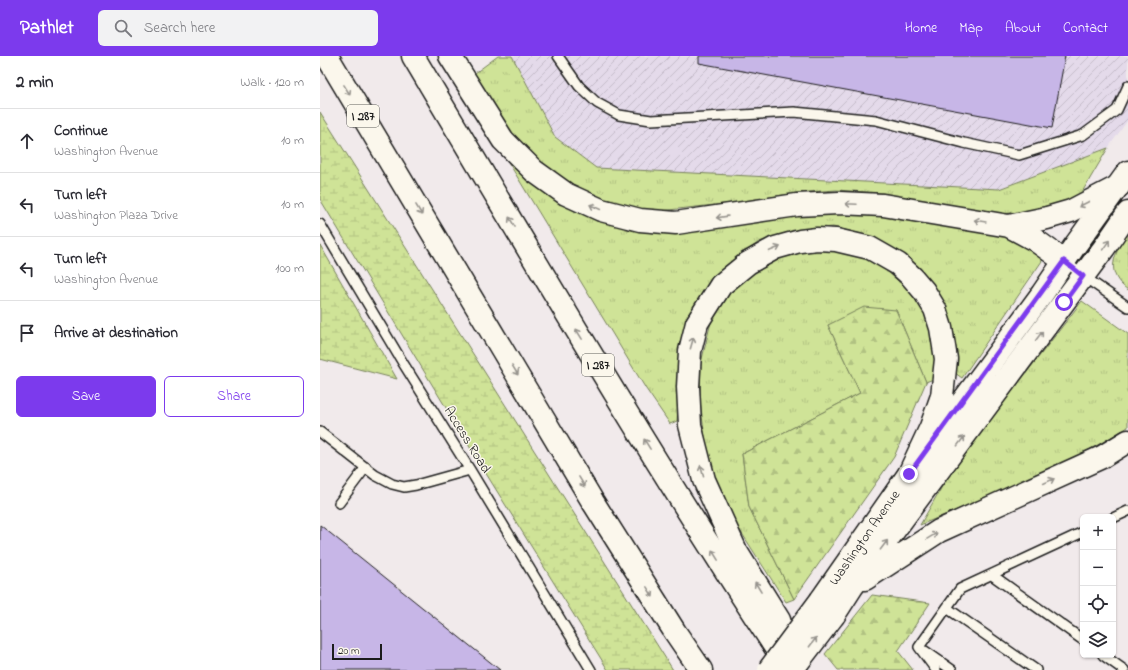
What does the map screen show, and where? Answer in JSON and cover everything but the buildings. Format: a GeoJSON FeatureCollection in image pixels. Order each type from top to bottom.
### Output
{"type":"FeatureCollection","features":[{"type":"Feature","properties":{"kind":"main road","name":"I 287"},"geometry":{"type":"LineString","coordinates":[[327,56],[593,502],[675,632],[701,670]]}},
{"type":"Feature","properties":{"kind":"main road","name":"I 287"},"geometry":{"type":"LineString","coordinates":[[413,56],[590,352],[729,578],[792,670]]}},
{"type":"Feature","properties":{"kind":"main road"},"geometry":{"type":"LineString","coordinates":[[450,56],[503,140],[534,171],[566,194],[601,210],[640,220],[676,223],[797,205],[839,203],[883,205],[1009,226],[1035,240],[1064,261]]}},
{"type":"Feature","properties":{"kind":"main road"},"geometry":{"type":"LineString","coordinates":[[1009,226],[1071,211],[1123,179]]}},
{"type":"Feature","properties":{"kind":"main road","name":"Washington Avenue"},"geometry":{"type":"LineString","coordinates":[[792,670],[827,607],[909,474],[1123,179]]}},
{"type":"Feature","properties":{"kind":"main road","name":"Washington Avenue"},"geometry":{"type":"LineString","coordinates":[[769,670],[827,607],[852,587],[1104,248],[1128,213]]}},
{"type":"Feature","properties":{"kind":"main road"},"geometry":{"type":"LineString","coordinates":[[792,670],[779,620],[736,551],[704,480],[690,425],[688,387],[690,351],[697,324],[721,285],[748,263],[775,248],[800,241],[817,239],[836,240],[870,248],[898,264],[912,277],[935,309],[941,328],[946,359],[942,396],[931,427],[909,474]]}},
{"type":"Feature","properties":{"kind":"main road"},"geometry":{"type":"LineString","coordinates":[[852,587],[939,531],[1102,456],[1128,441]]}},
{"type":"Feature","properties":{"kind":"lane"},"geometry":{"type":"LineString","coordinates":[[558,56],[579,86],[597,104],[619,115],[651,120],[794,112],[876,120],[964,143],[1019,155],[1083,135],[1117,110],[1128,86]]}},
{"type":"Feature","properties":{"kind":"lane","name":"Access Road"},"geometry":{"type":"LineString","coordinates":[[320,224],[403,363],[470,470],[591,670]]}},
{"type":"Feature","properties":{"kind":"lane"},"geometry":{"type":"LineString","coordinates":[[1064,261],[1128,307]]}},
{"type":"Feature","properties":{"kind":"lane"},"geometry":{"type":"LineString","coordinates":[[320,432],[375,475],[388,482],[404,486],[416,485],[470,470]]}},
{"type":"Feature","properties":{"kind":"lane"},"geometry":{"type":"LineString","coordinates":[[339,503],[366,467]]}},
{"type":"Feature","properties":{"kind":"lane"},"geometry":{"type":"LineString","coordinates":[[1116,517],[1128,511]]}},
{"type":"Feature","properties":{"kind":"lane"},"geometry":{"type":"LineString","coordinates":[[919,647],[960,589],[1080,533]]}},
{"type":"Feature","properties":{"kind":"lane"},"geometry":{"type":"LineString","coordinates":[[992,575],[1080,638]]}},
{"type":"Feature","properties":{"kind":"lane"},"geometry":{"type":"LineString","coordinates":[[947,608],[1036,670]]}},
{"type":"Feature","properties":{"kind":"lane"},"geometry":{"type":"LineString","coordinates":[[919,647],[936,670]]}},
{"type":"Feature","properties":{"kind":"lane"},"geometry":{"type":"LineString","coordinates":[[919,647],[952,670]]}},
{"type":"Feature","properties":{"kind":"lane"},"geometry":{"type":"LineString","coordinates":[[1107,658],[1124,670]]}},
{"type":"Feature","properties":{"kind":"shaded area"},"geometry":{"type":"Polygon","coordinates":[[[512,56],[1128,56],[1128,120],[1108,148],[999,189],[596,168],[555,137],[512,56]]]}},
{"type":"Feature","properties":{"kind":"green space"},"geometry":{"type":"Polygon","coordinates":[[[498,56],[512,56],[555,137],[596,168],[999,189],[1108,148],[1078,199],[1031,212],[998,214],[921,202],[882,193],[836,190],[795,193],[733,203],[659,211],[638,210],[601,198],[576,187],[540,163],[515,137],[471,76],[498,56]]]}},
{"type":"Feature","properties":{"kind":"green space"},"geometry":{"type":"Polygon","coordinates":[[[320,112],[673,670],[608,670],[477,459],[320,199],[320,112]]]}},
{"type":"Feature","properties":{"kind":"green space"},"geometry":{"type":"Polygon","coordinates":[[[504,155],[553,198],[578,212],[609,223],[851,209],[1005,235],[1022,242],[1044,258],[962,378],[955,373],[954,335],[946,310],[912,262],[890,246],[861,234],[833,227],[792,231],[759,242],[725,266],[709,283],[683,343],[677,421],[670,424],[646,389],[504,155]]]}},
{"type":"Feature","properties":{"kind":"green space"},"geometry":{"type":"Polygon","coordinates":[[[1128,233],[1128,290],[1116,277],[1114,263],[1119,248],[1128,233]]]}},
{"type":"Feature","properties":{"kind":"green space"},"geometry":{"type":"Polygon","coordinates":[[[320,245],[397,379],[320,359],[320,245]]]}},
{"type":"Feature","properties":{"kind":"green space"},"geometry":{"type":"Polygon","coordinates":[[[842,248],[877,263],[908,289],[927,317],[936,349],[938,377],[926,382],[896,310],[828,325],[860,393],[742,454],[749,507],[794,599],[786,602],[734,521],[716,480],[705,438],[700,401],[701,363],[711,322],[729,293],[756,270],[781,256],[810,249],[842,248]]]}},
{"type":"Feature","properties":{"kind":"green space"},"geometry":{"type":"Polygon","coordinates":[[[1082,301],[1128,334],[1128,427],[1078,456],[1000,492],[920,525],[952,469],[1082,301]]]}},
{"type":"Feature","properties":{"kind":"green space"},"geometry":{"type":"Polygon","coordinates":[[[864,307],[896,310],[926,382],[894,457],[794,599],[749,507],[742,454],[860,393],[828,325],[864,307]]]}},
{"type":"Feature","properties":{"kind":"green space"},"geometry":{"type":"Polygon","coordinates":[[[872,595],[930,603],[898,651],[913,670],[838,670],[825,654],[872,595]]]}},
{"type":"Feature","properties":{"kind":"route"},"geometry":{"type":"LineString","coordinates":[[909,474],[1042,294],[1064,261],[1083,276],[1064,302]]}}]}
